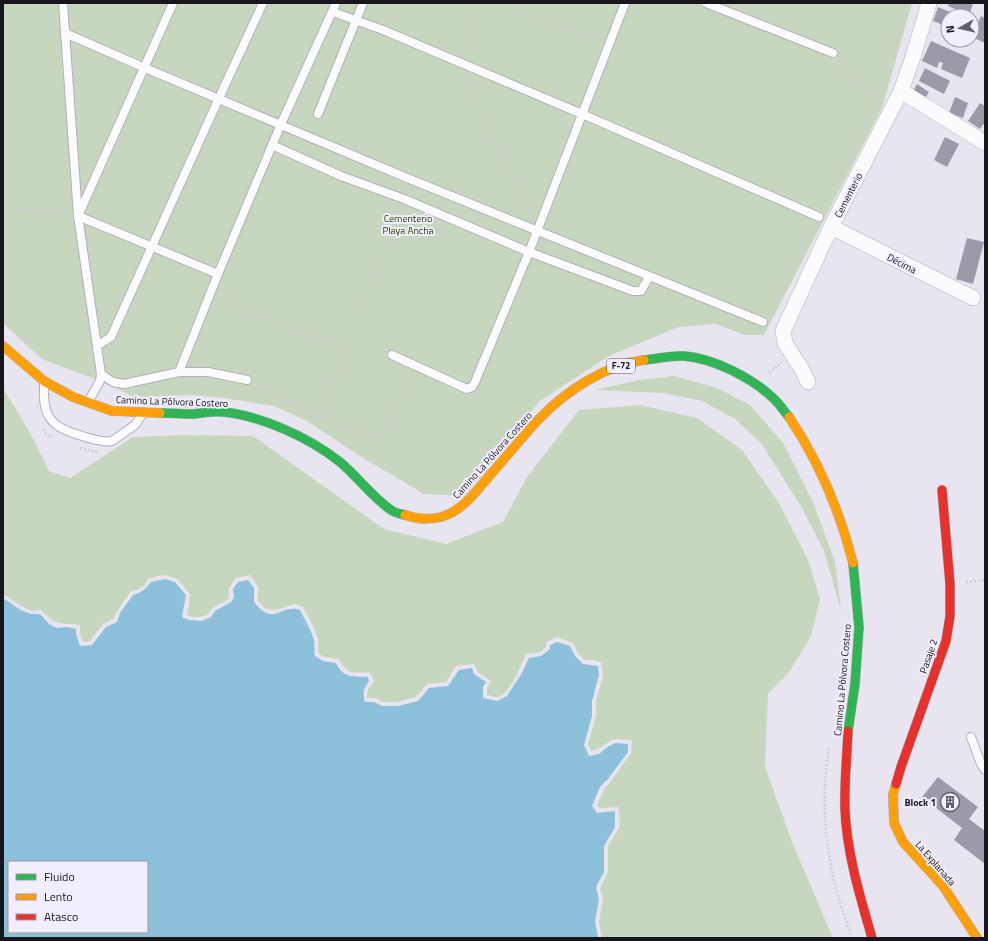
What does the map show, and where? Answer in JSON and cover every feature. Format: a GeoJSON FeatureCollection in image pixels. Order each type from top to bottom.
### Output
{"type":"FeatureCollection","features":[{"type":"Feature","properties":{"kind":"main road","name":"Camino La Pólvora Costero"},"geometry":{"type":"LineString","coordinates":[[3,346],[44,381],[73,397],[112,411],[184,414],[223,412],[248,417],[274,425],[309,442],[332,457],[355,475],[384,505],[410,517],[430,518],[450,513],[467,502],[540,418],[574,389],[588,380],[606,372],[638,361],[683,356],[701,358],[726,368],[755,384],[773,398],[785,412],[802,437],[823,479],[838,515],[847,540],[854,569],[859,627],[848,729],[845,810],[850,853],[857,886],[872,938]]}},
{"type":"Feature","properties":{"kind":"main road","name":"Pasaje 2"},"geometry":{"type":"LineString","coordinates":[[894,823],[893,795],[901,767],[946,641],[950,616],[950,584],[942,490]]}},
{"type":"Feature","properties":{"kind":"main road","name":"La Explanada"},"geometry":{"type":"LineString","coordinates":[[894,823],[903,842],[944,886],[977,938]]}},
{"type":"Feature","properties":{"kind":"street","name":"Cementerio"},"geometry":{"type":"LineString","coordinates":[[808,382],[785,343],[783,331],[831,227],[901,91],[929,3]]}},
{"type":"Feature","properties":{"kind":"street"},"geometry":{"type":"LineString","coordinates":[[901,91],[985,143]]}},
{"type":"Feature","properties":{"kind":"street","name":"Décima"},"geometry":{"type":"LineString","coordinates":[[831,227],[973,298]]}},
{"type":"Feature","properties":{"kind":"lane"},"geometry":{"type":"LineString","coordinates":[[64,3],[78,216],[98,345],[101,374],[100,381],[88,403]]}},
{"type":"Feature","properties":{"kind":"lane"},"geometry":{"type":"LineString","coordinates":[[78,216],[173,3]]}},
{"type":"Feature","properties":{"kind":"lane"},"geometry":{"type":"LineString","coordinates":[[98,345],[111,337],[218,98],[263,3]]}},
{"type":"Feature","properties":{"kind":"lane"},"geometry":{"type":"LineString","coordinates":[[179,372],[272,145],[336,3]]}},
{"type":"Feature","properties":{"kind":"lane"},"geometry":{"type":"LineString","coordinates":[[318,114],[363,3]]}},
{"type":"Feature","properties":{"kind":"lane"},"geometry":{"type":"LineString","coordinates":[[392,355],[467,389],[472,387],[476,382],[537,232],[625,3]]}},
{"type":"Feature","properties":{"kind":"lane"},"geometry":{"type":"LineString","coordinates":[[706,3],[833,53]]}},
{"type":"Feature","properties":{"kind":"lane"},"geometry":{"type":"LineString","coordinates":[[333,12],[383,30],[458,63],[582,114],[819,217]]}},
{"type":"Feature","properties":{"kind":"lane"},"geometry":{"type":"LineString","coordinates":[[65,33],[537,232],[763,322]]}},
{"type":"Feature","properties":{"kind":"lane"},"geometry":{"type":"LineString","coordinates":[[272,145],[341,176],[404,199],[529,252],[633,291],[641,290],[649,277]]}},
{"type":"Feature","properties":{"kind":"lane"},"geometry":{"type":"LineString","coordinates":[[78,216],[152,248],[218,274]]}},
{"type":"Feature","properties":{"kind":"lane"},"geometry":{"type":"LineString","coordinates":[[101,374],[113,382],[124,384],[179,372],[208,372],[247,380]]}},
{"type":"Feature","properties":{"kind":"lane"},"geometry":{"type":"LineString","coordinates":[[44,381],[44,406],[48,416],[59,427],[94,440],[108,442],[119,437],[135,424],[144,413]]}},
{"type":"Feature","properties":{"kind":"lane"},"geometry":{"type":"LineString","coordinates":[[970,737],[985,770]]}},
{"type":"Feature","properties":{"kind":"path"},"geometry":{"type":"LineString","coordinates":[[383,30],[395,3]]}},
{"type":"Feature","properties":{"kind":"path"},"geometry":{"type":"LineString","coordinates":[[478,3],[458,63],[537,232]]}},
{"type":"Feature","properties":{"kind":"path"},"geometry":{"type":"LineString","coordinates":[[495,3],[610,44]]}},
{"type":"Feature","properties":{"kind":"path"},"geometry":{"type":"LineString","coordinates":[[763,322],[819,217],[878,98],[903,3]]}},
{"type":"Feature","properties":{"kind":"path"},"geometry":{"type":"LineString","coordinates":[[833,53],[840,70],[878,98]]}},
{"type":"Feature","properties":{"kind":"path"},"geometry":{"type":"LineString","coordinates":[[359,313],[404,199]]}},
{"type":"Feature","properties":{"kind":"path"},"geometry":{"type":"LineString","coordinates":[[3,208],[78,216]]}},
{"type":"Feature","properties":{"kind":"path"},"geometry":{"type":"LineString","coordinates":[[218,274],[226,284],[228,304],[345,349],[320,416]]}},
{"type":"Feature","properties":{"kind":"path"},"geometry":{"type":"LineString","coordinates":[[755,384],[792,354]]}},
{"type":"Feature","properties":{"kind":"path"},"geometry":{"type":"LineString","coordinates":[[247,380],[320,416],[380,441],[414,365]]}},
{"type":"Feature","properties":{"kind":"path"},"geometry":{"type":"LineString","coordinates":[[829,746],[826,761],[825,806],[829,850],[840,902],[853,938]]}},
{"type":"Feature","properties":{"kind":"green space","name":"Cementerio Playa Ancha"},"geometry":{"type":"Polygon","coordinates":[[[3,3],[912,3],[882,108],[764,335],[745,335],[716,324],[678,327],[609,356],[541,400],[499,448],[489,468],[464,496],[424,494],[355,453],[307,421],[274,406],[194,395],[134,397],[100,381],[42,359],[3,323],[3,3]]]}},
{"type":"Feature","properties":{"kind":"green space"},"geometry":{"type":"Polygon","coordinates":[[[674,376],[717,388],[750,405],[783,443],[813,502],[835,562],[841,610],[824,551],[802,508],[761,443],[735,419],[702,401],[664,393],[595,390],[639,380],[674,376]]]}},
{"type":"Feature","properties":{"kind":"green space"},"geometry":{"type":"Polygon","coordinates":[[[3,388],[29,431],[49,471],[70,478],[133,437],[185,435],[253,436],[384,529],[446,544],[503,522],[527,477],[579,410],[640,405],[697,418],[742,450],[779,503],[808,560],[820,599],[811,636],[790,671],[768,694],[765,767],[793,844],[833,938],[602,938],[599,922],[603,899],[600,888],[608,872],[608,846],[619,828],[620,817],[618,807],[599,808],[597,805],[604,789],[631,753],[632,740],[614,739],[602,747],[591,751],[588,744],[596,716],[596,701],[603,675],[601,662],[585,660],[578,654],[573,643],[557,637],[546,642],[546,647],[540,652],[526,654],[511,685],[502,695],[497,697],[487,695],[487,688],[491,681],[478,672],[474,664],[456,666],[446,682],[427,684],[416,697],[397,702],[383,702],[376,698],[367,698],[368,691],[374,682],[371,673],[348,671],[339,659],[324,657],[319,654],[316,632],[303,607],[294,604],[280,609],[271,610],[262,606],[258,601],[258,587],[250,575],[236,578],[229,588],[228,599],[214,607],[208,614],[198,617],[187,615],[190,594],[177,579],[165,575],[148,579],[145,585],[137,590],[131,591],[113,619],[103,624],[90,641],[83,642],[80,633],[80,625],[59,623],[51,619],[41,610],[32,611],[18,604],[3,594],[3,388]]]}},
{"type":"Feature","properties":{"kind":"water"},"geometry":{"type":"Polygon","coordinates":[[[165,579],[175,582],[186,595],[182,617],[189,620],[202,621],[211,617],[215,611],[231,602],[234,597],[233,589],[238,582],[248,580],[254,588],[254,602],[261,610],[272,614],[288,609],[300,610],[314,640],[315,656],[323,661],[336,663],[342,672],[349,676],[368,677],[369,681],[364,693],[365,702],[374,702],[382,706],[398,706],[418,701],[429,688],[448,686],[459,670],[472,668],[474,674],[486,682],[483,687],[483,698],[497,701],[507,696],[522,673],[529,658],[541,656],[550,649],[550,645],[557,642],[570,646],[575,656],[583,664],[598,666],[599,675],[592,701],[592,716],[584,745],[589,756],[599,754],[615,743],[628,744],[628,752],[608,779],[600,787],[592,806],[597,813],[615,811],[615,827],[604,846],[604,872],[596,887],[599,899],[595,921],[598,938],[3,938],[3,598],[25,612],[40,614],[49,624],[57,628],[67,627],[76,629],[80,646],[92,645],[106,627],[117,622],[120,613],[133,595],[147,587],[151,582],[165,579]]]}},
{"type":"Feature","properties":{"kind":"building"},"geometry":{"type":"Polygon","coordinates":[[[949,3],[973,4],[972,8],[953,8],[948,6],[949,3]]]}},
{"type":"Feature","properties":{"kind":"building"},"geometry":{"type":"Polygon","coordinates":[[[938,7],[940,8],[940,24],[933,21],[938,7]]]}},
{"type":"Feature","properties":{"kind":"building"},"geometry":{"type":"Polygon","coordinates":[[[981,16],[985,18],[985,43],[980,41],[981,16]]]}},
{"type":"Feature","properties":{"kind":"building"},"geometry":{"type":"Polygon","coordinates":[[[931,41],[940,45],[940,48],[947,48],[970,58],[962,78],[941,69],[943,63],[939,62],[937,68],[922,61],[931,41]]]}},
{"type":"Feature","properties":{"kind":"building"},"geometry":{"type":"Polygon","coordinates":[[[925,68],[950,81],[944,94],[919,81],[925,68]]]}},
{"type":"Feature","properties":{"kind":"building"},"geometry":{"type":"Polygon","coordinates":[[[917,84],[929,92],[924,100],[912,93],[917,84]]]}},
{"type":"Feature","properties":{"kind":"building"},"geometry":{"type":"Polygon","coordinates":[[[955,97],[968,103],[963,118],[949,113],[955,97]]]}},
{"type":"Feature","properties":{"kind":"building"},"geometry":{"type":"Polygon","coordinates":[[[980,103],[985,106],[985,122],[980,129],[968,121],[980,103]]]}},
{"type":"Feature","properties":{"kind":"building"},"geometry":{"type":"Polygon","coordinates":[[[945,137],[959,144],[947,167],[934,160],[945,137]]]}},
{"type":"Feature","properties":{"kind":"building"},"geometry":{"type":"Polygon","coordinates":[[[967,238],[984,242],[973,284],[956,279],[967,238]]]}},
{"type":"Feature","properties":{"kind":"building","name":"Block 1"},"geometry":{"type":"Polygon","coordinates":[[[938,777],[978,807],[969,819],[985,831],[985,864],[954,840],[962,828],[922,797],[938,777]]]}},
{"type":"Feature","properties":{"kind":"traffic: fast"},"geometry":{"type":"LineString","coordinates":[[644,360],[684,356],[707,361],[732,370],[754,383],[764,391],[777,402],[789,417]]}},
{"type":"Feature","properties":{"kind":"traffic: fast"},"geometry":{"type":"LineString","coordinates":[[160,413],[194,414],[224,412],[239,414],[269,423],[300,437],[328,453],[347,468],[384,505],[394,512],[405,515]]}},
{"type":"Feature","properties":{"kind":"traffic: fast"},"geometry":{"type":"LineString","coordinates":[[848,731],[855,684],[859,627],[853,563]]}},
{"type":"Feature","properties":{"kind":"traffic: slow"},"geometry":{"type":"LineString","coordinates":[[3,346],[44,381],[73,397],[112,411],[160,413]]}},
{"type":"Feature","properties":{"kind":"traffic: slow"},"geometry":{"type":"LineString","coordinates":[[405,515],[432,519],[441,517],[456,510],[475,493],[539,419],[561,399],[574,389],[601,373],[615,367],[644,360]]}},
{"type":"Feature","properties":{"kind":"traffic: slow"},"geometry":{"type":"LineString","coordinates":[[789,417],[800,434],[827,487],[842,525],[853,563]]}},
{"type":"Feature","properties":{"kind":"traffic: slow"},"geometry":{"type":"LineString","coordinates":[[896,784],[893,795],[894,823],[903,842],[943,886],[977,938]]}},
{"type":"Feature","properties":{"kind":"traffic: jam"},"geometry":{"type":"LineString","coordinates":[[896,784],[946,641],[950,616],[950,584],[942,490]]}},
{"type":"Feature","properties":{"kind":"traffic: jam"},"geometry":{"type":"LineString","coordinates":[[848,731],[845,790],[846,826],[851,859],[872,938]]}},
{"type":"Feature","properties":{"kind":"place","name":"Block 1"},"geometry":{"type":"Point","coordinates":[950,802]}}]}
